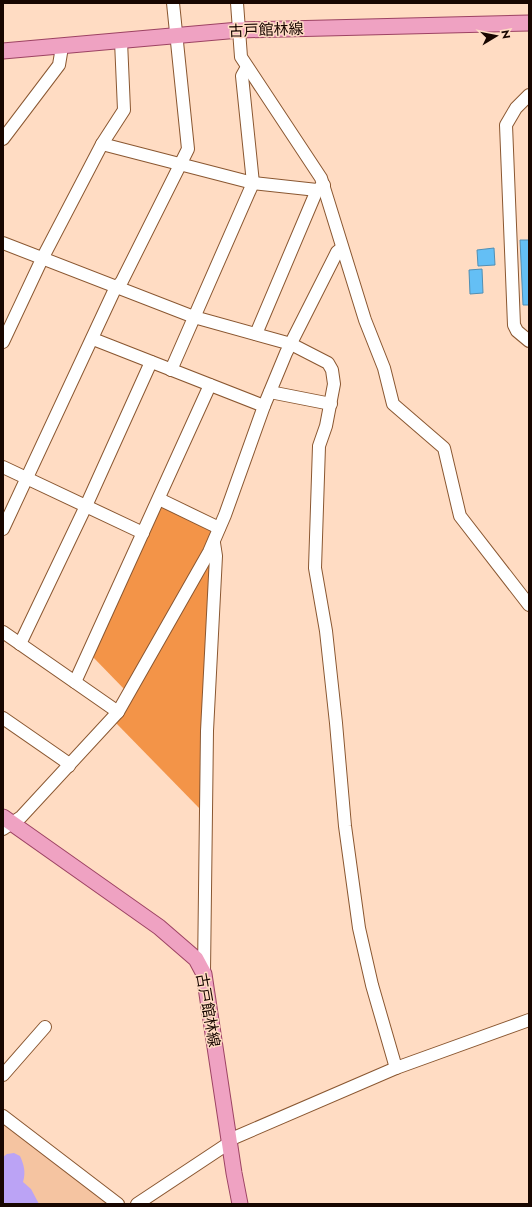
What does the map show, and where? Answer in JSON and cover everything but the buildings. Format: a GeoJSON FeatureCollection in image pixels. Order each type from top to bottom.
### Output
{"type":"FeatureCollection","features":[{"type":"Feature","properties":{"kind":"main road","name":"古戸館林線"},"geometry":{"type":"LineString","coordinates":[[3,51],[239,30],[529,22]]}},
{"type":"Feature","properties":{"kind":"main road","name":"古戸館林線"},"geometry":{"type":"LineString","coordinates":[[6,823],[159,927],[196,959],[204,974],[229,1142],[240,1204]]}},
{"type":"Feature","properties":{"kind":"street"},"geometry":{"type":"LineString","coordinates":[[3,529],[117,287],[188,149],[175,35],[173,3]]}},
{"type":"Feature","properties":{"kind":"street"},"geometry":{"type":"LineString","coordinates":[[236,3],[241,57],[308,158],[321,188],[365,320],[384,368],[393,404],[444,448],[460,516],[529,605]]}},
{"type":"Feature","properties":{"kind":"street"},"geometry":{"type":"LineString","coordinates":[[3,342],[42,259],[102,144],[124,110],[121,41]]}},
{"type":"Feature","properties":{"kind":"street"},"geometry":{"type":"LineString","coordinates":[[3,139],[59,65],[62,46]]}},
{"type":"Feature","properties":{"kind":"street"},"geometry":{"type":"LineString","coordinates":[[170,370],[252,183],[242,76],[247,67]]}},
{"type":"Feature","properties":{"kind":"street"},"geometry":{"type":"LineString","coordinates":[[529,95],[516,108],[506,124],[514,325],[517,331],[529,340]]}},
{"type":"Feature","properties":{"kind":"street"},"geometry":{"type":"LineString","coordinates":[[102,144],[252,183],[321,188]]}},
{"type":"Feature","properties":{"kind":"street"},"geometry":{"type":"LineString","coordinates":[[256,334],[321,188]]}},
{"type":"Feature","properties":{"kind":"street"},"geometry":{"type":"LineString","coordinates":[[3,243],[194,317],[291,344],[328,363],[330,366],[334,384],[326,426],[319,446],[315,568],[326,632],[339,746],[345,826],[359,928],[372,985],[396,1068]]}},
{"type":"Feature","properties":{"kind":"street"},"geometry":{"type":"LineString","coordinates":[[6,823],[69,766],[118,712],[214,543],[270,392],[291,344],[337,252],[342,248]]}},
{"type":"Feature","properties":{"kind":"street"},"geometry":{"type":"LineString","coordinates":[[93,339],[264,406]]}},
{"type":"Feature","properties":{"kind":"street"},"geometry":{"type":"LineString","coordinates":[[20,644],[86,506],[151,362]]}},
{"type":"Feature","properties":{"kind":"street"},"geometry":{"type":"LineString","coordinates":[[75,682],[210,385]]}},
{"type":"Feature","properties":{"kind":"street"},"geometry":{"type":"LineString","coordinates":[[270,392],[331,404]]}},
{"type":"Feature","properties":{"kind":"street"},"geometry":{"type":"LineString","coordinates":[[3,468],[143,533]]}},
{"type":"Feature","properties":{"kind":"street"},"geometry":{"type":"LineString","coordinates":[[159,499],[219,528]]}},
{"type":"Feature","properties":{"kind":"street"},"geometry":{"type":"LineString","coordinates":[[204,974],[205,812],[216,556],[214,543]]}},
{"type":"Feature","properties":{"kind":"street"},"geometry":{"type":"LineString","coordinates":[[3,632],[118,712]]}},
{"type":"Feature","properties":{"kind":"street"},"geometry":{"type":"LineString","coordinates":[[3,718],[65,761],[69,766]]}},
{"type":"Feature","properties":{"kind":"street"},"geometry":{"type":"LineString","coordinates":[[137,1204],[229,1142],[396,1068],[529,1020]]}},
{"type":"Feature","properties":{"kind":"street"},"geometry":{"type":"LineString","coordinates":[[3,1075],[45,1027]]}},
{"type":"Feature","properties":{"kind":"street"},"geometry":{"type":"LineString","coordinates":[[3,1116],[118,1204]]}},
{"type":"Feature","properties":{"kind":"shaded area"},"geometry":{"type":"Polygon","coordinates":[[[157,502],[214,530],[209,543],[126,691],[92,656],[157,502]]]}},
{"type":"Feature","properties":{"kind":"shaded area"},"geometry":{"type":"Polygon","coordinates":[[[212,553],[201,810],[116,723],[212,553]]]}},
{"type":"Feature","properties":{"kind":"shaded area"},"geometry":{"type":"Polygon","coordinates":[[[3,1121],[106,1199],[107,1204],[3,1204],[3,1121]]]}},
{"type":"Feature","properties":{"kind":"shaded area"},"geometry":{"type":"Polygon","coordinates":[[[14,1153],[20,1156],[23,1162],[23,1182],[31,1189],[39,1204],[3,1204],[3,1157],[7,1154],[14,1153]]]}}]}
